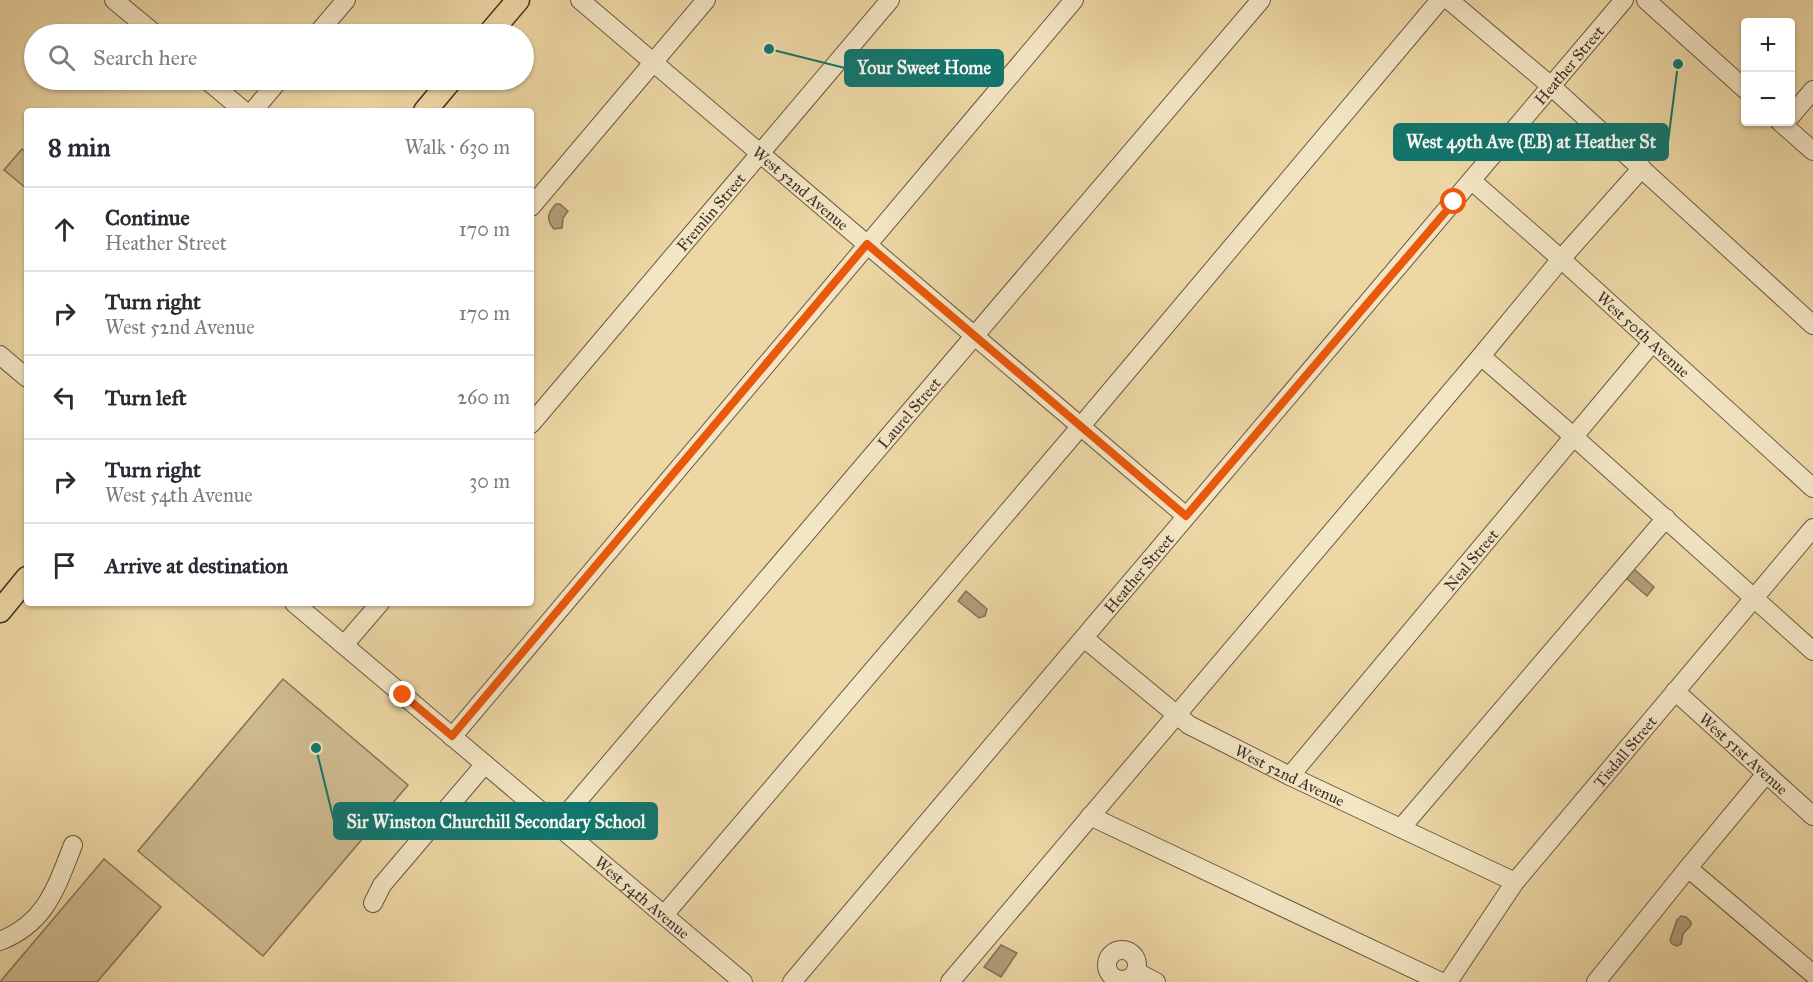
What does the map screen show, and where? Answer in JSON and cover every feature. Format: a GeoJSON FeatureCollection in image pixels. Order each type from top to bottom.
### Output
{"type":"FeatureCollection","features":[{"type":"Feature","properties":{"kind":"main road"},"geometry":{"type":"LineString","coordinates":[[498,24],[518,0]]}},
{"type":"Feature","properties":{"kind":"main road"},"geometry":{"type":"LineString","coordinates":[[428,108],[443,90]]}},
{"type":"Feature","properties":{"kind":"main road"},"geometry":{"type":"LineString","coordinates":[[0,611],[24,582]]}},
{"type":"Feature","properties":{"kind":"street"},"geometry":{"type":"LineString","coordinates":[[114,0],[143,24]]}},
{"type":"Feature","properties":{"kind":"street"},"geometry":{"type":"LineString","coordinates":[[325,24],[345,0]]}},
{"type":"Feature","properties":{"kind":"street","name":"West 52nd Avenue"},"geometry":{"type":"LineString","coordinates":[[580,0],[1186,516]]}},
{"type":"Feature","properties":{"kind":"street"},"geometry":{"type":"LineString","coordinates":[[534,203],[706,0]]}},
{"type":"Feature","properties":{"kind":"street","name":"Fremlin Street"},"geometry":{"type":"LineString","coordinates":[[534,420],[890,0]]}},
{"type":"Feature","properties":{"kind":"street"},"geometry":{"type":"LineString","coordinates":[[452,736],[1074,0]]}},
{"type":"Feature","properties":{"kind":"street","name":"Laurel Street"},"geometry":{"type":"LineString","coordinates":[[556,825],[1261,0]]}},
{"type":"Feature","properties":{"kind":"street"},"geometry":{"type":"LineString","coordinates":[[664,915],[1440,0]]}},
{"type":"Feature","properties":{"kind":"street"},"geometry":{"type":"LineString","coordinates":[[1449,0],[1551,86],[1813,325]]}},
{"type":"Feature","properties":{"kind":"street","name":"Heather Street"},"geometry":{"type":"LineString","coordinates":[[792,982],[1624,0]]}},
{"type":"Feature","properties":{"kind":"street"},"geometry":{"type":"LineString","coordinates":[[1646,0],[1741,86]]}},
{"type":"Feature","properties":{"kind":"street"},"geometry":{"type":"LineString","coordinates":[[219,90],[240,108]]}},
{"type":"Feature","properties":{"kind":"street"},"geometry":{"type":"LineString","coordinates":[[256,108],[271,90]]}},
{"type":"Feature","properties":{"kind":"street"},"geometry":{"type":"LineString","coordinates":[[1795,110],[1813,90]]}},
{"type":"Feature","properties":{"kind":"street"},"geometry":{"type":"LineString","coordinates":[[1790,126],[1813,151]]}},
{"type":"Feature","properties":{"kind":"street"},"geometry":{"type":"LineString","coordinates":[[950,982],[1561,259],[1642,168]]}},
{"type":"Feature","properties":{"kind":"street","name":"West 50th Avenue"},"geometry":{"type":"LineString","coordinates":[[1472,181],[1813,488]]}},
{"type":"Feature","properties":{"kind":"street","name":"Neal Street"},"geometry":{"type":"LineString","coordinates":[[1290,776],[1652,343]]}},
{"type":"Feature","properties":{"kind":"street"},"geometry":{"type":"LineString","coordinates":[[0,355],[24,375]]}},
{"type":"Feature","properties":{"kind":"street"},"geometry":{"type":"LineString","coordinates":[[1481,356],[1813,651]]}},
{"type":"Feature","properties":{"kind":"street"},"geometry":{"type":"LineString","coordinates":[[1401,828],[1666,519]]}},
{"type":"Feature","properties":{"kind":"street","name":"Tisdall Street"},"geometry":{"type":"LineString","coordinates":[[1448,982],[1515,882],[1813,528]]}},
{"type":"Feature","properties":{"kind":"street","name":"West 54th Avenue"},"geometry":{"type":"LineString","coordinates":[[298,606],[743,982]]}},
{"type":"Feature","properties":{"kind":"street"},"geometry":{"type":"LineString","coordinates":[[344,645],[377,606]]}},
{"type":"Feature","properties":{"kind":"street","name":"West 52nd Avenue"},"geometry":{"type":"LineString","coordinates":[[1084,638],[1189,725],[1290,776],[1515,882]]}},
{"type":"Feature","properties":{"kind":"street","name":"West 51st Avenue"},"geometry":{"type":"LineString","coordinates":[[1675,692],[1813,816]]}},
{"type":"Feature","properties":{"kind":"street"},"geometry":{"type":"LineString","coordinates":[[373,903],[382,885],[485,764]]}},
{"type":"Feature","properties":{"kind":"street"},"geometry":{"type":"LineString","coordinates":[[1596,982],[1766,774]]}},
{"type":"Feature","properties":{"kind":"street"},"geometry":{"type":"LineString","coordinates":[[1090,816],[1442,982]]}},
{"type":"Feature","properties":{"kind":"street"},"geometry":{"type":"LineString","coordinates":[[0,941],[29,926],[52,896],[73,845]]}},
{"type":"Feature","properties":{"kind":"street"},"geometry":{"type":"LineString","coordinates":[[1688,868],[1813,974]]}},
{"type":"Feature","properties":{"kind":"street"},"geometry":{"type":"LineString","coordinates":[[1137,972],[1156,982]]}},
{"type":"Feature","properties":{"kind":"shaded area"},"geometry":{"type":"Polygon","coordinates":[[[22,149],[24,151],[24,187],[4,170],[22,149]]]}},
{"type":"Feature","properties":{"kind":"shaded area"},"geometry":{"type":"Polygon","coordinates":[[[556,204],[560,204],[568,211],[563,218],[562,228],[554,229],[549,216],[556,204]]]}},
{"type":"Feature","properties":{"kind":"shaded area"},"geometry":{"type":"Polygon","coordinates":[[[1634,569],[1654,587],[1647,596],[1626,578],[1634,569]]]}},
{"type":"Feature","properties":{"kind":"shaded area"},"geometry":{"type":"Polygon","coordinates":[[[966,591],[987,609],[985,616],[979,618],[958,601],[966,591]]]}},
{"type":"Feature","properties":{"kind":"shaded area"},"geometry":{"type":"Polygon","coordinates":[[[283,679],[408,785],[263,956],[138,851],[283,679]]]}},
{"type":"Feature","properties":{"kind":"shaded area"},"geometry":{"type":"Polygon","coordinates":[[[104,859],[161,907],[97,982],[0,982],[104,859]]]}},
{"type":"Feature","properties":{"kind":"shaded area"},"geometry":{"type":"Polygon","coordinates":[[[1681,916],[1686,917],[1691,925],[1683,934],[1681,944],[1677,946],[1670,940],[1677,920],[1681,916]]]}},
{"type":"Feature","properties":{"kind":"shaded area"},"geometry":{"type":"Polygon","coordinates":[[[1001,945],[1017,953],[1001,977],[984,967],[1001,945]]]}},
{"type":"Feature","properties":{"kind":"place","name":"Your Sweet Home"},"geometry":{"type":"Point","coordinates":[769,49]}},
{"type":"Feature","properties":{"kind":"place","name":"West 49th Ave (EB) at Heather St"},"geometry":{"type":"Point","coordinates":[1678,64]}},
{"type":"Feature","properties":{"kind":"place","name":"Sir Winston Churchill Secondary School"},"geometry":{"type":"Point","coordinates":[316,748]}},
{"type":"Feature","properties":{"kind":"route"},"geometry":{"type":"LineString","coordinates":[[403,695],[452,736],[867,244],[1186,516],[1454,202]]}}]}
